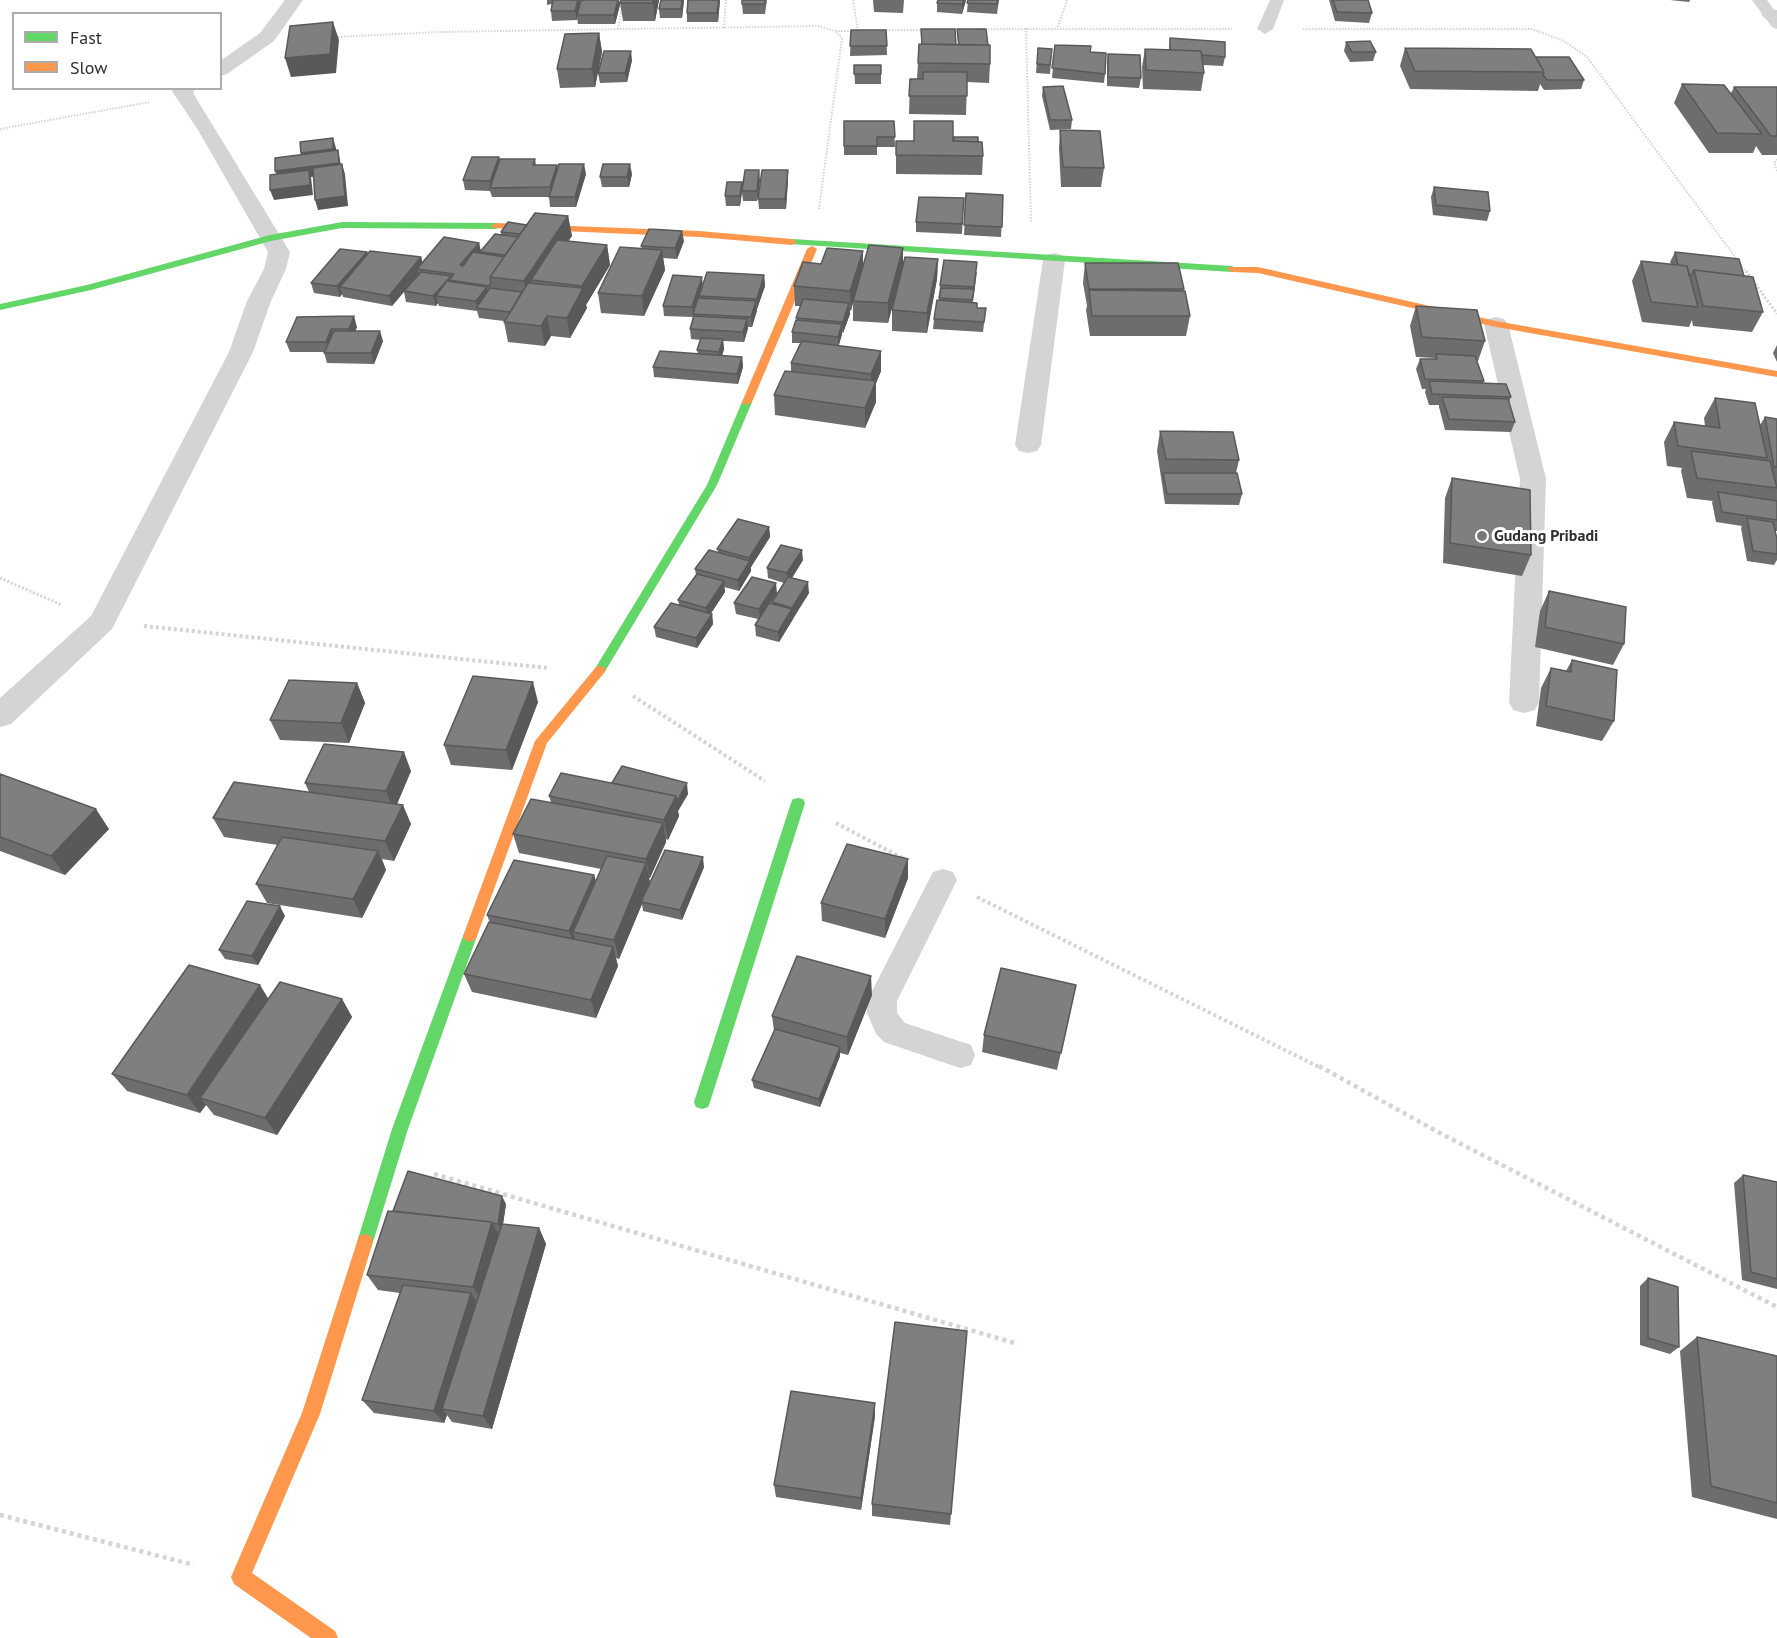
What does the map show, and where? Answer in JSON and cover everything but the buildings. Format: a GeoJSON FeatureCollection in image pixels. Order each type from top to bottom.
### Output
{"type":"FeatureCollection","features":[{"type":"Feature","properties":{"kind":"street"},"geometry":{"type":"LineString","coordinates":[[222,69],[267,37],[294,0]]}},
{"type":"Feature","properties":{"kind":"street"},"geometry":{"type":"LineString","coordinates":[[0,716],[102,622],[241,352],[259,301],[275,269],[279,252],[185,90]]}},
{"type":"Feature","properties":{"kind":"street"},"geometry":{"type":"LineString","coordinates":[[0,307],[88,288],[270,238],[342,225],[448,224],[699,234],[1043,259],[1258,270],[1496,324],[1777,374]]}},
{"type":"Feature","properties":{"kind":"street"},"geometry":{"type":"LineString","coordinates":[[328,1638],[241,1577],[311,1414],[400,1128],[541,741],[598,673],[712,485],[814,244]]}},
{"type":"Feature","properties":{"kind":"street"},"geometry":{"type":"LineString","coordinates":[[1028,445],[1043,259]]}},
{"type":"Feature","properties":{"kind":"street"},"geometry":{"type":"LineString","coordinates":[[1496,324],[1533,479],[1524,702]]}},
{"type":"Feature","properties":{"kind":"street"},"geometry":{"type":"LineString","coordinates":[[702,1102],[798,803]]}},
{"type":"Feature","properties":{"kind":"lane"},"geometry":{"type":"LineString","coordinates":[[1264,29],[1277,0]]}},
{"type":"Feature","properties":{"kind":"lane"},"geometry":{"type":"LineString","coordinates":[[943,880],[882,1001],[882,1013],[887,1025],[894,1033],[960,1055]]}},
{"type":"Feature","properties":{"kind":"path"},"geometry":{"type":"LineString","coordinates":[[618,29],[623,0]]}},
{"type":"Feature","properties":{"kind":"path"},"geometry":{"type":"LineString","coordinates":[[724,28],[726,0]]}},
{"type":"Feature","properties":{"kind":"path"},"geometry":{"type":"LineString","coordinates":[[267,37],[302,39],[438,32],[818,26],[835,31],[858,31],[853,0]]}},
{"type":"Feature","properties":{"kind":"path"},"geometry":{"type":"LineString","coordinates":[[1057,28],[1067,0]]}},
{"type":"Feature","properties":{"kind":"path"},"geometry":{"type":"LineString","coordinates":[[1026,28],[1043,259]]}},
{"type":"Feature","properties":{"kind":"path"},"geometry":{"type":"LineString","coordinates":[[970,29],[1517,28],[1541,31],[1564,41],[1587,57],[1777,314]]}},
{"type":"Feature","properties":{"kind":"path"},"geometry":{"type":"LineString","coordinates":[[880,30],[936,30]]}},
{"type":"Feature","properties":{"kind":"path"},"geometry":{"type":"LineString","coordinates":[[814,244],[842,48],[842,38],[835,31]]}},
{"type":"Feature","properties":{"kind":"path"},"geometry":{"type":"LineString","coordinates":[[0,129],[126,108],[185,90]]}},
{"type":"Feature","properties":{"kind":"path"},"geometry":{"type":"LineString","coordinates":[[1777,159],[1774,163],[1777,171]]}},
{"type":"Feature","properties":{"kind":"path"},"geometry":{"type":"LineString","coordinates":[[0,578],[102,622],[598,673],[798,803],[943,880],[1304,1058],[1449,1137],[1777,1307]]}},
{"type":"Feature","properties":{"kind":"path"},"geometry":{"type":"LineString","coordinates":[[391,1162],[1018,1344]]}},
{"type":"Feature","properties":{"kind":"path"},"geometry":{"type":"LineString","coordinates":[[0,1515],[241,1577]]}},
{"type":"Feature","properties":{"kind":"traffic: fast"},"geometry":{"type":"LineString","coordinates":[[0,307],[88,288],[270,238],[342,225],[496,226]]}},
{"type":"Feature","properties":{"kind":"traffic: fast"},"geometry":{"type":"LineString","coordinates":[[792,242],[1232,269]]}},
{"type":"Feature","properties":{"kind":"traffic: fast"},"geometry":{"type":"LineString","coordinates":[[600,670],[712,485],[747,402]]}},
{"type":"Feature","properties":{"kind":"traffic: fast"},"geometry":{"type":"LineString","coordinates":[[702,1102],[798,803]]}},
{"type":"Feature","properties":{"kind":"traffic: fast"},"geometry":{"type":"LineString","coordinates":[[365,1242],[400,1129],[470,936]]}},
{"type":"Feature","properties":{"kind":"traffic: slow"},"geometry":{"type":"LineString","coordinates":[[496,226],[699,234],[792,242]]}},
{"type":"Feature","properties":{"kind":"traffic: slow"},"geometry":{"type":"LineString","coordinates":[[747,402],[812,249]]}},
{"type":"Feature","properties":{"kind":"traffic: slow"},"geometry":{"type":"LineString","coordinates":[[1232,269],[1258,270],[1496,324],[1777,374]]}},
{"type":"Feature","properties":{"kind":"traffic: slow"},"geometry":{"type":"LineString","coordinates":[[470,936],[541,741],[600,670]]}},
{"type":"Feature","properties":{"kind":"traffic: slow"},"geometry":{"type":"LineString","coordinates":[[328,1638],[241,1577],[311,1414],[365,1242]]}},
{"type":"Feature","properties":{"kind":"place","name":"Gudang Pribadi"},"geometry":{"type":"Point","coordinates":[1482,536]}}]}
